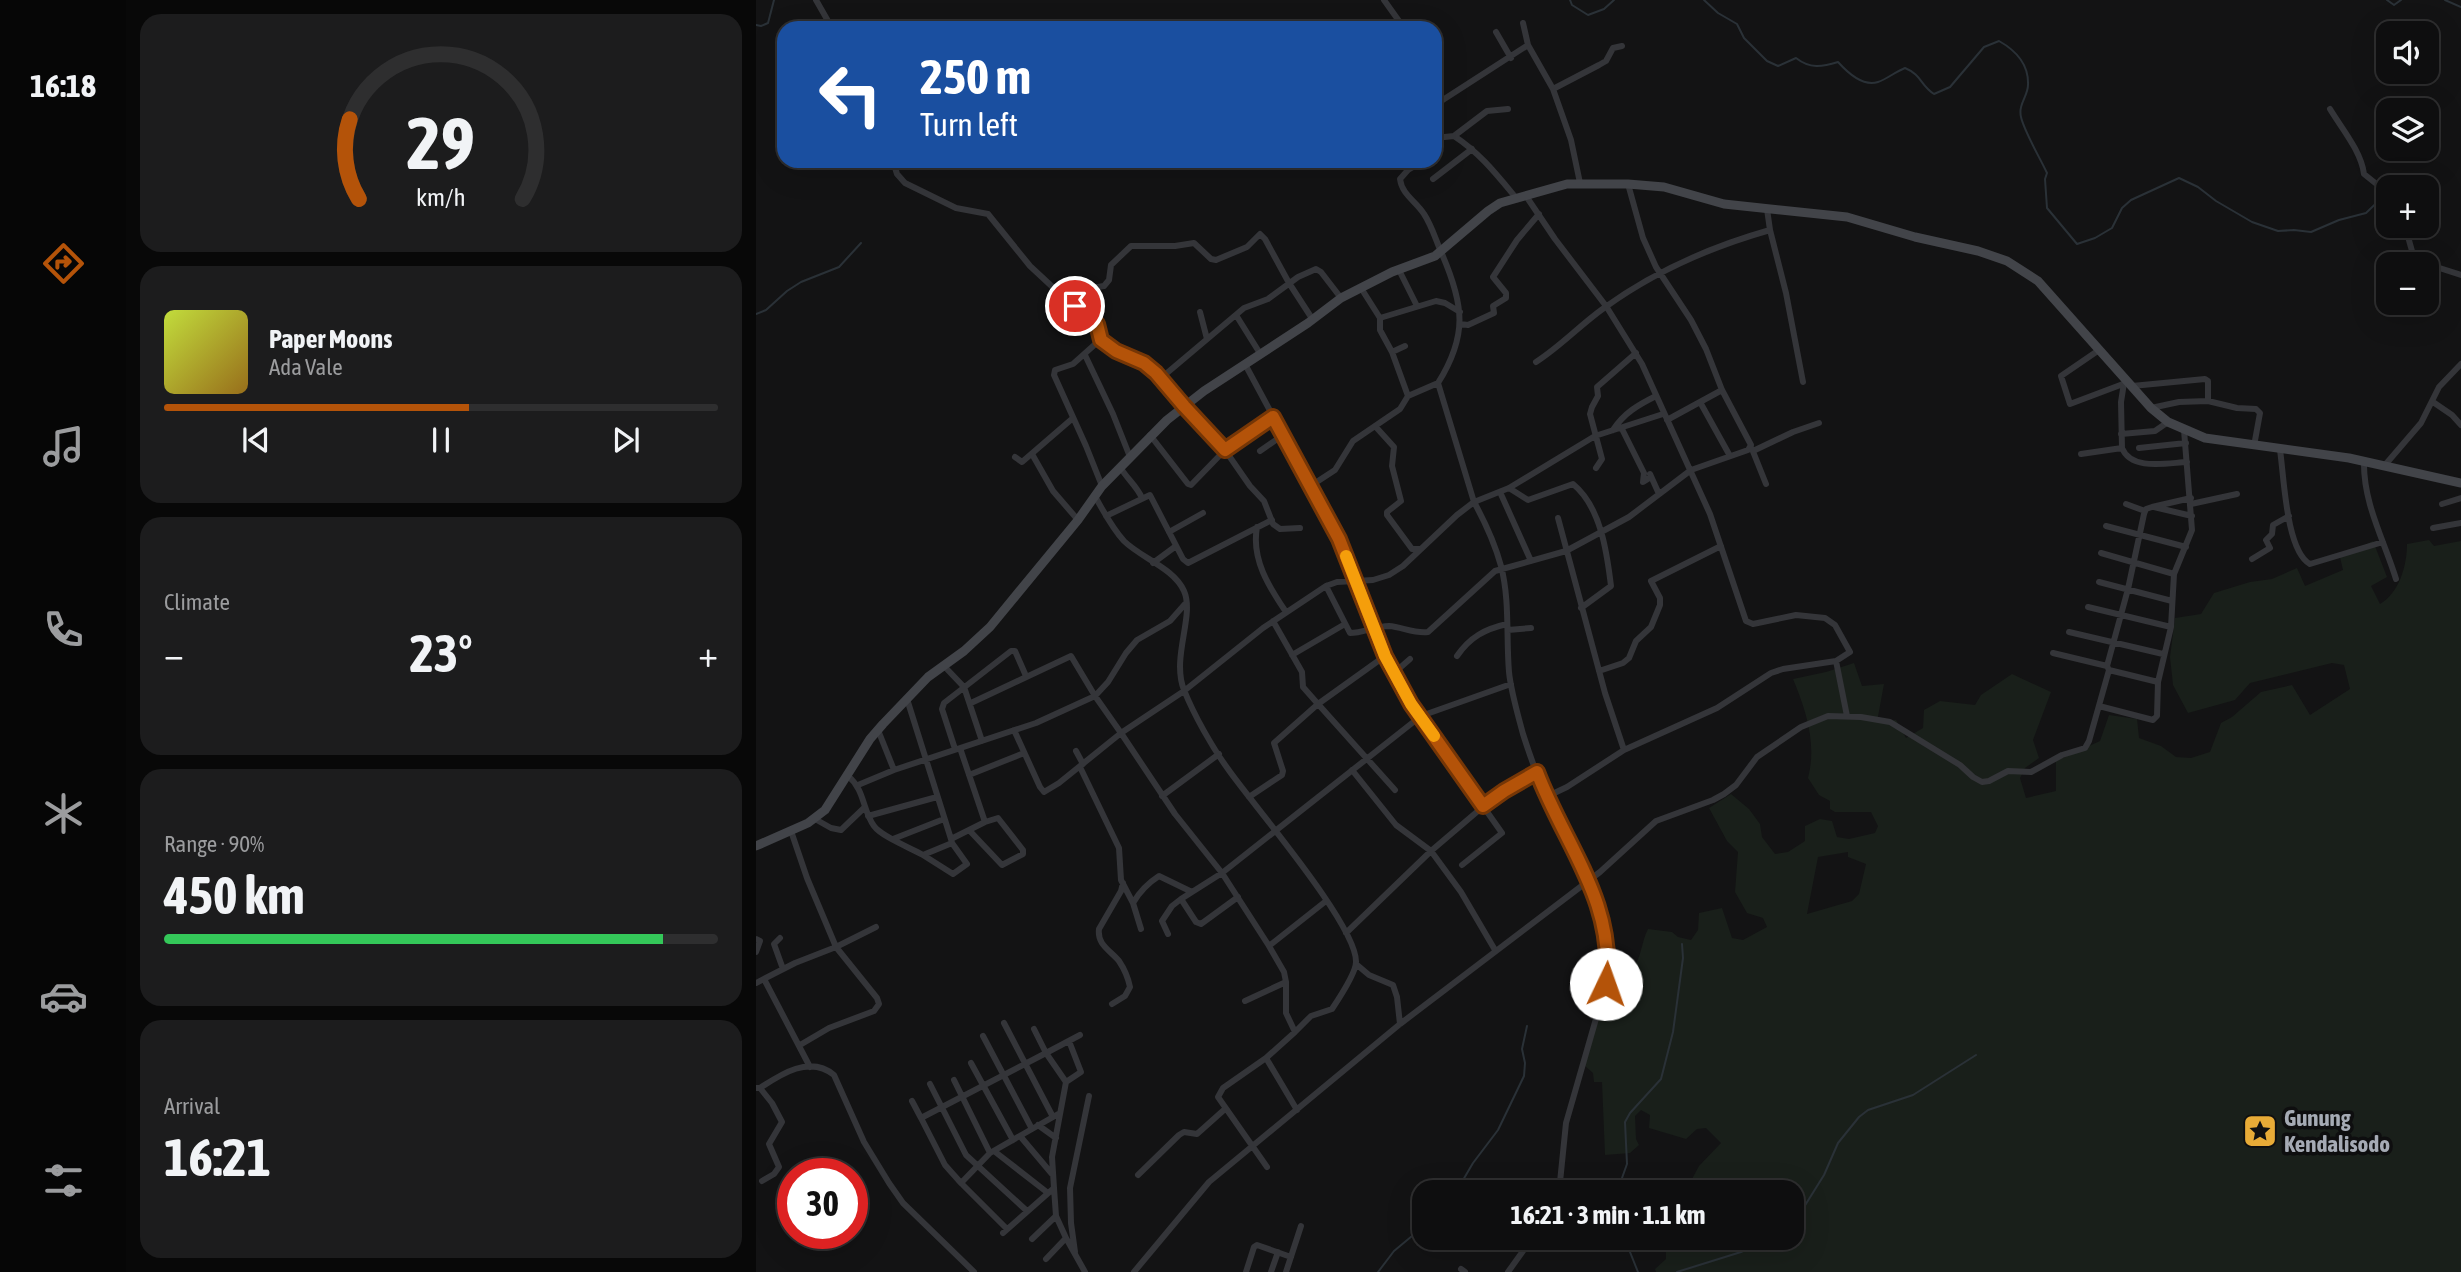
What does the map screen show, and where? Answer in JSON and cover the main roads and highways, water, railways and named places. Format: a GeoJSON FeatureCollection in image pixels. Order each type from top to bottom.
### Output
{"type":"FeatureCollection","features":[{"type":"Feature","properties":{"kind":"waterway"},"geometry":{"type":"LineString","coordinates":[[756,25],[768,23],[774,0]]}},
{"type":"Feature","properties":{"kind":"waterway"},"geometry":{"type":"LineString","coordinates":[[1570,0],[1572,5],[1588,15],[1604,9],[1614,0]]}},
{"type":"Feature","properties":{"kind":"waterway"},"geometry":{"type":"LineString","coordinates":[[1704,0],[1718,13],[1737,24],[1744,38],[1767,61],[1778,66],[1796,58],[1816,66],[1838,62],[1856,78],[1872,83],[1905,68],[1915,74],[1934,94],[1950,87],[1984,47],[1999,41],[2020,58],[2026,70],[2028,89],[2021,108],[2021,117],[2047,173],[2047,208],[2077,244],[2112,228],[2122,208],[2131,200],[2179,178],[2198,187],[2252,222],[2278,231],[2311,232],[2339,220],[2366,213],[2376,203]]}},
{"type":"Feature","properties":{"kind":"waterway"},"geometry":{"type":"LineString","coordinates":[[2387,0],[2394,5],[2401,0]]}},
{"type":"Feature","properties":{"kind":"waterway"},"geometry":{"type":"LineString","coordinates":[[2445,0],[2461,7]]}},
{"type":"Feature","properties":{"kind":"waterway"},"geometry":{"type":"LineString","coordinates":[[756,314],[766,310],[801,282],[839,267],[861,243]]}},
{"type":"Feature","properties":{"kind":"waterway"},"geometry":{"type":"LineString","coordinates":[[1621,1180],[1627,1164],[1625,1122],[1661,1079],[1673,1032],[1683,958],[1682,944]]}},
{"type":"Feature","properties":{"kind":"waterway"},"geometry":{"type":"LineString","coordinates":[[1463,1180],[1498,1130],[1524,1076],[1522,1049],[1527,1026]]}},
{"type":"Feature","properties":{"kind":"waterway"},"geometry":{"type":"LineString","coordinates":[[1804,1207],[1824,1175],[1838,1143],[1859,1117],[1868,1110],[1913,1095],[1976,1055]]}},
{"type":"Feature","properties":{"kind":"waterway"},"geometry":{"type":"LineString","coordinates":[[1378,1272],[1394,1251],[1412,1236]]}},
{"type":"Feature","properties":{"kind":"waterway"},"geometry":{"type":"LineString","coordinates":[[1629,1250],[1638,1272]]}},
{"type":"Feature","properties":{"kind":"waterway"},"geometry":{"type":"LineString","coordinates":[[1677,1272],[1745,1250]]}},
{"type":"Feature","properties":{"kind":"place","name":"Gunung Kendalisodo"},"geometry":{"type":"Point","coordinates":[2260,1131]}}]}
